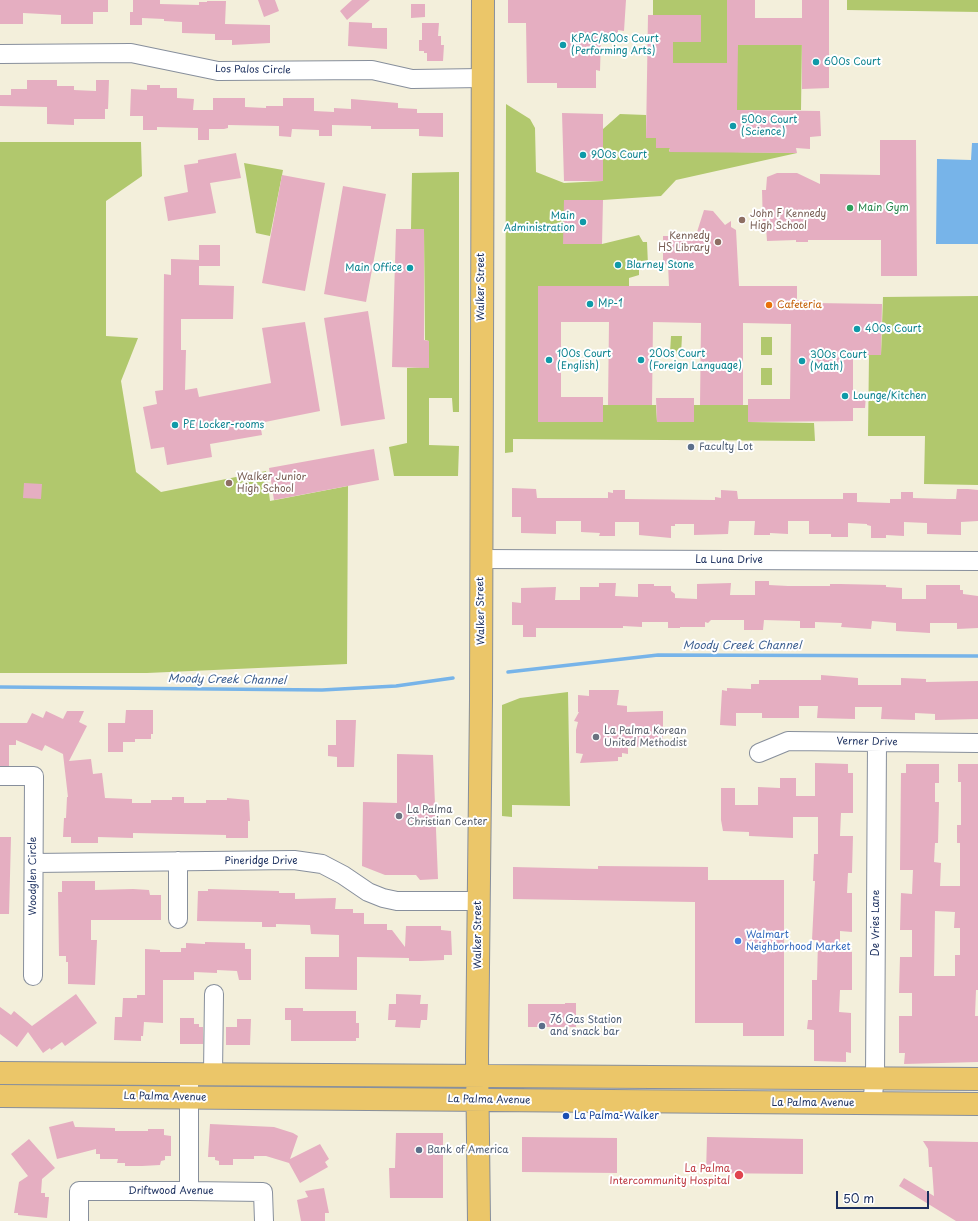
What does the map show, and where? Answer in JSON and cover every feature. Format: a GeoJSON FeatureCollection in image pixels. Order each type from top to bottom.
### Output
{"type":"FeatureCollection","features":[{"type":"Feature","properties":{"kind":"main road","name":"Walker Street"},"geometry":{"type":"LineString","coordinates":[[479,1221],[477,1076],[483,0]]}},
{"type":"Feature","properties":{"kind":"main road"},"geometry":{"type":"LineString","coordinates":[[0,1073],[978,1079]]}},
{"type":"Feature","properties":{"kind":"main road","name":"La Palma Avenue"},"geometry":{"type":"LineString","coordinates":[[0,1096],[978,1104]]}},
{"type":"Feature","properties":{"kind":"street","name":"Los Palos Circle"},"geometry":{"type":"LineString","coordinates":[[0,54],[131,52],[218,71],[372,70],[412,79],[482,78]]}},
{"type":"Feature","properties":{"kind":"street","name":"La Luna Drive"},"geometry":{"type":"LineString","coordinates":[[480,559],[978,561]]}},
{"type":"Feature","properties":{"kind":"street","name":"Verner Drive"},"geometry":{"type":"LineString","coordinates":[[759,753],[788,741],[978,743]]}},
{"type":"Feature","properties":{"kind":"street","name":"De Vries Lane"},"geometry":{"type":"LineString","coordinates":[[872,1103],[875,1078],[878,742]]}},
{"type":"Feature","properties":{"kind":"street","name":"Woodglen Circle"},"geometry":{"type":"LineString","coordinates":[[0,776],[34,776],[33,976]]}},
{"type":"Feature","properties":{"kind":"street","name":"Pineridge Drive"},"geometry":{"type":"LineString","coordinates":[[34,863],[301,861],[322,864],[343,875],[368,892],[383,898],[397,901],[478,901]]}},
{"type":"Feature","properties":{"kind":"street"},"geometry":{"type":"LineString","coordinates":[[178,862],[178,919]]}},
{"type":"Feature","properties":{"kind":"street"},"geometry":{"type":"LineString","coordinates":[[213,1074],[214,994]]}},
{"type":"Feature","properties":{"kind":"street"},"geometry":{"type":"LineString","coordinates":[[189,1074],[190,1190]]}},
{"type":"Feature","properties":{"kind":"street","name":"Driftwood Avenue"},"geometry":{"type":"LineString","coordinates":[[79,1221],[80,1192],[190,1190],[264,1192],[264,1221]]}},
{"type":"Feature","properties":{"kind":"green space"},"geometry":{"type":"Polygon","coordinates":[[[653,0],[727,0],[728,45],[788,45],[788,36],[802,36],[801,110],[670,110],[737,63],[673,63],[673,42],[653,15],[653,0]]]}},
{"type":"Feature","properties":{"kind":"green space"},"geometry":{"type":"Polygon","coordinates":[[[847,0],[978,0],[978,12],[847,10],[847,0]]]}},
{"type":"Feature","properties":{"kind":"green space"},"geometry":{"type":"Polygon","coordinates":[[[506,104],[530,119],[535,128],[536,172],[564,183],[603,181],[603,129],[620,114],[646,115],[646,138],[656,138],[670,148],[669,151],[797,153],[676,180],[661,196],[603,200],[563,244],[602,244],[639,235],[643,242],[647,242],[648,265],[639,265],[639,275],[629,278],[629,286],[538,286],[538,422],[603,422],[603,405],[656,405],[657,422],[694,422],[694,405],[748,405],[748,422],[814,423],[815,441],[513,439],[513,452],[505,453],[506,104]]]}},
{"type":"Feature","properties":{"kind":"green space"},"geometry":{"type":"Polygon","coordinates":[[[0,142],[141,142],[142,176],[106,201],[106,336],[138,338],[121,381],[136,472],[161,492],[266,471],[270,501],[348,486],[347,664],[147,673],[0,673],[0,142]]]}},
{"type":"Feature","properties":{"kind":"green space"},"geometry":{"type":"Polygon","coordinates":[[[244,163],[283,170],[270,236],[256,233],[244,163]]]}},
{"type":"Feature","properties":{"kind":"green space"},"geometry":{"type":"Polygon","coordinates":[[[459,172],[459,412],[453,412],[452,398],[429,398],[429,445],[459,446],[458,476],[394,476],[389,447],[407,443],[407,368],[429,367],[429,341],[425,340],[424,230],[411,229],[412,173],[459,172]]]}},
{"type":"Feature","properties":{"kind":"green space"},"geometry":{"type":"Polygon","coordinates":[[[978,296],[978,485],[924,484],[925,436],[868,436],[869,355],[881,355],[883,297],[978,296]]]}},
{"type":"Feature","properties":{"kind":"green space"},"geometry":{"type":"Polygon","coordinates":[[[671,336],[682,336],[681,354],[670,353],[671,336]]]}},
{"type":"Feature","properties":{"kind":"green space"},"geometry":{"type":"Polygon","coordinates":[[[761,337],[772,337],[772,355],[761,355],[761,337]]]}},
{"type":"Feature","properties":{"kind":"green space"},"geometry":{"type":"Polygon","coordinates":[[[761,368],[772,368],[772,385],[761,385],[761,368]]]}},
{"type":"Feature","properties":{"kind":"green space"},"geometry":{"type":"Polygon","coordinates":[[[568,692],[570,806],[512,805],[512,817],[502,816],[502,705],[520,698],[568,692]]]}},
{"type":"Feature","properties":{"kind":"water"},"geometry":{"type":"Polygon","coordinates":[[[972,143],[978,143],[978,244],[936,244],[937,159],[971,160],[972,143]]]}},
{"type":"Feature","properties":{"kind":"building"},"geometry":{"type":"Polygon","coordinates":[[[0,0],[108,0],[108,12],[93,12],[93,24],[61,24],[61,15],[23,13],[23,24],[0,24],[0,0]]]}},
{"type":"Feature","properties":{"kind":"building"},"geometry":{"type":"Polygon","coordinates":[[[133,0],[160,0],[160,4],[199,5],[199,2],[226,1],[225,24],[270,25],[270,43],[232,45],[232,40],[215,40],[215,34],[182,33],[182,22],[164,21],[164,19],[142,18],[142,25],[130,25],[130,12],[133,12],[133,0]]]}},
{"type":"Feature","properties":{"kind":"building"},"geometry":{"type":"Polygon","coordinates":[[[258,0],[275,0],[279,11],[264,17],[258,0]]]}},
{"type":"Feature","properties":{"kind":"building"},"geometry":{"type":"Polygon","coordinates":[[[352,0],[370,0],[347,20],[340,11],[352,0]]]}},
{"type":"Feature","properties":{"kind":"building","name":"KPAC/800s Court (Performing Arts)"},"geometry":{"type":"Polygon","coordinates":[[[508,0],[626,0],[624,31],[618,30],[618,33],[610,33],[610,36],[601,36],[600,71],[596,70],[596,88],[557,88],[557,83],[527,83],[526,23],[508,23],[508,0]]]}},
{"type":"Feature","properties":{"kind":"building"},"geometry":{"type":"Polygon","coordinates":[[[727,0],[755,0],[755,18],[802,18],[802,0],[829,0],[829,88],[802,89],[802,45],[738,45],[737,110],[820,111],[821,136],[810,137],[810,149],[796,148],[797,153],[669,152],[670,148],[656,148],[656,138],[646,138],[648,15],[701,15],[701,42],[673,42],[673,63],[727,63],[727,0]]]}},
{"type":"Feature","properties":{"kind":"building"},"geometry":{"type":"Polygon","coordinates":[[[411,4],[425,4],[425,17],[411,18],[411,4]]]}},
{"type":"Feature","properties":{"kind":"building"},"geometry":{"type":"Polygon","coordinates":[[[349,22],[372,23],[372,28],[387,28],[387,49],[348,46],[349,22]]]}},
{"type":"Feature","properties":{"kind":"building"},"geometry":{"type":"Polygon","coordinates":[[[422,23],[439,23],[438,36],[441,36],[441,45],[444,45],[443,61],[427,61],[427,53],[424,53],[424,51],[419,51],[419,40],[422,40],[422,23]]]}},
{"type":"Feature","properties":{"kind":"building"},"geometry":{"type":"Polygon","coordinates":[[[27,80],[57,80],[57,86],[74,86],[74,90],[96,91],[96,80],[109,80],[108,109],[105,109],[105,119],[74,119],[74,125],[47,124],[47,107],[0,106],[0,95],[11,95],[11,89],[27,89],[27,80]]]}},
{"type":"Feature","properties":{"kind":"building"},"geometry":{"type":"Polygon","coordinates":[[[147,85],[160,85],[160,88],[177,88],[177,98],[194,99],[193,110],[213,110],[213,98],[245,98],[245,107],[266,108],[266,106],[283,106],[283,98],[314,98],[314,111],[334,112],[334,108],[351,109],[351,99],[398,103],[398,108],[417,109],[417,113],[443,113],[443,137],[419,136],[419,129],[371,129],[371,126],[332,125],[332,136],[319,136],[319,130],[292,129],[291,137],[279,136],[279,126],[228,125],[228,128],[224,129],[209,129],[209,140],[198,140],[198,128],[157,127],[157,130],[143,130],[143,116],[130,116],[131,89],[147,90],[147,85]]]}},
{"type":"Feature","properties":{"kind":"building","name":"900s Court"},"geometry":{"type":"Polygon","coordinates":[[[562,113],[603,114],[603,181],[564,181],[562,113]]]}},
{"type":"Feature","properties":{"kind":"building"},"geometry":{"type":"Polygon","coordinates":[[[880,140],[916,140],[917,276],[881,276],[881,240],[808,240],[808,242],[796,242],[796,240],[767,241],[766,227],[763,227],[762,190],[766,190],[767,177],[777,173],[797,173],[820,184],[820,174],[880,175],[880,140]]]}},
{"type":"Feature","properties":{"kind":"building"},"geometry":{"type":"Polygon","coordinates":[[[236,153],[241,178],[210,183],[216,213],[168,221],[164,197],[188,192],[184,165],[198,163],[198,160],[236,153]]]}},
{"type":"Feature","properties":{"kind":"building"},"geometry":{"type":"Polygon","coordinates":[[[282,175],[325,183],[305,291],[262,283],[282,175]]]}},
{"type":"Feature","properties":{"kind":"building"},"geometry":{"type":"Polygon","coordinates":[[[343,186],[386,194],[366,302],[324,294],[343,186]]]}},
{"type":"Feature","properties":{"kind":"building","name":"Main Administration"},"geometry":{"type":"Polygon","coordinates":[[[564,200],[603,200],[602,244],[563,244],[564,200]]]}},
{"type":"Feature","properties":{"kind":"building"},"geometry":{"type":"Polygon","coordinates":[[[704,210],[713,211],[725,225],[731,221],[731,227],[736,230],[739,286],[797,286],[797,300],[814,300],[814,303],[882,304],[881,355],[853,355],[853,396],[866,396],[865,408],[853,408],[853,421],[748,422],[748,399],[790,399],[791,324],[743,323],[743,405],[700,405],[701,323],[653,322],[652,405],[608,405],[609,322],[561,322],[561,397],[603,397],[603,422],[538,422],[538,286],[669,286],[668,264],[663,264],[663,236],[669,236],[669,232],[697,232],[704,210]]]}},
{"type":"Feature","properties":{"kind":"building","name":"Main Office"},"geometry":{"type":"Polygon","coordinates":[[[396,229],[424,229],[424,340],[429,341],[429,368],[392,367],[396,229]]]}},
{"type":"Feature","properties":{"kind":"building"},"geometry":{"type":"Polygon","coordinates":[[[199,245],[220,245],[220,266],[199,266],[199,245]]]}},
{"type":"Feature","properties":{"kind":"building"},"geometry":{"type":"Polygon","coordinates":[[[171,259],[199,260],[199,285],[234,286],[233,319],[181,319],[181,350],[186,350],[185,390],[197,388],[199,397],[271,383],[262,328],[305,322],[320,411],[260,423],[262,435],[210,444],[212,457],[167,465],[164,447],[151,449],[143,407],[157,404],[155,391],[163,390],[164,274],[171,275],[171,259]]]}},
{"type":"Feature","properties":{"kind":"building"},"geometry":{"type":"Polygon","coordinates":[[[368,311],[385,419],[341,426],[324,318],[368,311]]]}},
{"type":"Feature","properties":{"kind":"building"},"geometry":{"type":"Polygon","coordinates":[[[656,398],[694,398],[694,422],[657,422],[656,398]]]}},
{"type":"Feature","properties":{"kind":"building"},"geometry":{"type":"Polygon","coordinates":[[[374,449],[379,480],[274,500],[269,468],[374,449]]]}},
{"type":"Feature","properties":{"kind":"building"},"geometry":{"type":"Polygon","coordinates":[[[24,483],[42,484],[41,499],[23,498],[24,483]]]}},
{"type":"Feature","properties":{"kind":"building"},"geometry":{"type":"Polygon","coordinates":[[[512,488],[536,489],[537,498],[608,498],[608,492],[613,493],[613,490],[625,490],[625,499],[715,500],[715,497],[721,498],[721,490],[737,491],[738,499],[843,499],[843,493],[857,493],[857,502],[890,503],[890,499],[901,499],[901,492],[913,492],[913,498],[956,499],[957,489],[968,489],[978,490],[978,521],[961,522],[961,535],[927,534],[927,523],[904,522],[904,536],[886,535],[886,538],[871,538],[871,526],[867,524],[848,523],[848,537],[831,537],[831,534],[809,534],[809,521],[788,521],[788,534],[770,533],[770,535],[754,535],[755,521],[729,521],[728,534],[694,535],[694,524],[675,524],[675,526],[671,526],[671,538],[639,535],[639,522],[615,522],[615,536],[599,536],[600,533],[581,532],[581,521],[556,521],[556,534],[521,533],[521,517],[512,517],[512,488]]]}},
{"type":"Feature","properties":{"kind":"building"},"geometry":{"type":"Polygon","coordinates":[[[755,581],[769,581],[769,585],[788,586],[830,586],[830,584],[886,585],[886,587],[902,588],[902,599],[926,599],[926,585],[960,585],[960,590],[963,590],[963,594],[978,596],[978,628],[957,629],[957,623],[930,623],[930,633],[896,631],[896,623],[872,621],[871,629],[841,627],[842,623],[815,622],[815,628],[800,628],[800,621],[764,620],[763,630],[744,630],[744,620],[711,620],[708,623],[705,622],[705,627],[668,628],[668,622],[642,622],[642,627],[536,628],[536,637],[523,637],[523,625],[512,625],[512,602],[521,603],[521,588],[556,587],[555,600],[580,600],[580,587],[599,587],[599,583],[616,583],[615,596],[638,597],[638,584],[654,584],[654,586],[671,586],[671,591],[675,594],[675,598],[697,599],[697,584],[731,583],[730,595],[755,595],[755,581]]]}},
{"type":"Feature","properties":{"kind":"building"},"geometry":{"type":"Polygon","coordinates":[[[821,675],[858,678],[858,685],[901,685],[901,678],[926,679],[926,682],[978,681],[978,719],[935,720],[935,714],[915,713],[915,720],[881,719],[882,707],[855,707],[855,719],[817,718],[818,706],[799,706],[799,718],[762,718],[762,713],[736,713],[736,726],[720,725],[722,690],[727,691],[727,688],[751,689],[751,684],[759,684],[759,680],[821,680],[821,675]]]}},
{"type":"Feature","properties":{"kind":"building"},"geometry":{"type":"Polygon","coordinates":[[[589,690],[619,690],[617,705],[627,706],[627,712],[663,711],[663,746],[628,747],[628,754],[622,753],[622,757],[618,757],[618,761],[580,763],[583,754],[576,753],[576,730],[578,722],[574,721],[579,712],[578,695],[589,696],[589,690]]]}},
{"type":"Feature","properties":{"kind":"building"},"geometry":{"type":"Polygon","coordinates":[[[126,710],[153,710],[153,734],[151,734],[151,739],[135,739],[135,742],[123,742],[123,752],[108,752],[108,723],[125,723],[126,710]]]}},
{"type":"Feature","properties":{"kind":"building"},"geometry":{"type":"Polygon","coordinates":[[[46,711],[63,719],[67,711],[84,711],[79,722],[87,726],[69,761],[91,759],[93,774],[102,773],[105,798],[132,799],[132,803],[151,803],[151,800],[172,800],[172,797],[184,797],[184,803],[206,803],[206,800],[227,800],[227,798],[249,800],[250,821],[248,821],[248,838],[226,838],[226,835],[133,833],[133,838],[98,837],[98,843],[71,843],[71,837],[63,837],[64,818],[66,818],[68,797],[63,754],[45,745],[42,751],[16,740],[16,745],[9,745],[9,766],[0,766],[0,723],[27,723],[32,713],[43,718],[46,711]]]}},
{"type":"Feature","properties":{"kind":"building"},"geometry":{"type":"Polygon","coordinates":[[[336,720],[356,720],[354,767],[337,767],[337,757],[328,756],[328,745],[336,745],[336,720]]]}},
{"type":"Feature","properties":{"kind":"building","name":"La Palma Christian Center"},"geometry":{"type":"Polygon","coordinates":[[[397,754],[433,755],[438,879],[420,880],[416,875],[385,875],[362,866],[363,802],[397,803],[397,754]]]}},
{"type":"Feature","properties":{"kind":"building"},"geometry":{"type":"Polygon","coordinates":[[[815,763],[848,764],[848,773],[853,773],[853,813],[841,813],[840,836],[853,836],[852,873],[848,873],[847,893],[852,893],[852,932],[840,931],[840,952],[852,952],[852,990],[840,990],[839,1012],[851,1013],[851,1053],[846,1052],[846,1062],[814,1061],[814,1030],[807,1029],[808,1020],[812,1020],[812,980],[817,980],[818,940],[812,940],[815,881],[813,881],[814,854],[818,854],[818,817],[793,817],[793,838],[749,836],[749,832],[723,831],[721,820],[721,788],[735,788],[735,805],[758,805],[758,787],[780,788],[780,778],[796,778],[796,796],[815,796],[815,763]]]}},
{"type":"Feature","properties":{"kind":"building"},"geometry":{"type":"Polygon","coordinates":[[[906,764],[939,764],[939,783],[935,783],[935,802],[939,802],[938,843],[935,843],[934,862],[941,863],[940,886],[960,886],[960,843],[957,843],[957,825],[961,825],[961,782],[958,782],[958,764],[978,764],[978,990],[976,990],[975,1016],[978,1016],[978,1062],[904,1064],[905,1053],[899,1053],[899,1016],[912,1016],[912,993],[899,993],[900,957],[912,957],[912,930],[900,930],[901,893],[912,894],[913,870],[900,870],[901,773],[906,773],[906,764]],[[935,911],[934,976],[955,976],[955,955],[960,955],[960,928],[954,928],[955,912],[935,911]]]}},
{"type":"Feature","properties":{"kind":"building"},"geometry":{"type":"Polygon","coordinates":[[[0,837],[11,837],[9,914],[0,914],[0,837]]]}},
{"type":"Feature","properties":{"kind":"building"},"geometry":{"type":"Polygon","coordinates":[[[598,866],[708,867],[708,880],[784,880],[784,1036],[743,1036],[743,1023],[695,1023],[695,902],[513,899],[513,867],[598,869],[598,866]]]}},
{"type":"Feature","properties":{"kind":"building"},"geometry":{"type":"Polygon","coordinates":[[[62,881],[95,881],[95,890],[149,890],[150,895],[161,895],[161,920],[91,920],[91,940],[97,940],[95,985],[68,984],[68,962],[66,962],[66,956],[59,956],[58,892],[62,892],[62,881]]]}},
{"type":"Feature","properties":{"kind":"building"},"geometry":{"type":"Polygon","coordinates":[[[208,889],[279,891],[279,893],[295,893],[295,899],[336,898],[335,909],[353,909],[353,913],[364,913],[364,924],[387,924],[387,930],[392,930],[405,947],[406,926],[441,926],[441,930],[451,931],[452,955],[444,955],[444,960],[421,961],[409,961],[409,958],[357,957],[357,990],[305,989],[305,957],[339,957],[339,935],[311,934],[310,925],[276,924],[276,927],[262,927],[262,922],[197,921],[198,891],[208,891],[208,889]]]}},
{"type":"Feature","properties":{"kind":"building"},"geometry":{"type":"Polygon","coordinates":[[[205,942],[245,943],[245,949],[251,949],[251,980],[239,980],[237,971],[217,970],[217,973],[194,972],[194,980],[163,980],[163,1023],[144,1022],[141,1041],[114,1040],[115,1017],[122,1017],[123,998],[137,998],[137,995],[145,995],[145,949],[160,950],[160,952],[181,952],[181,948],[186,948],[186,943],[205,944],[205,942]]]}},
{"type":"Feature","properties":{"kind":"building"},"geometry":{"type":"Polygon","coordinates":[[[76,994],[97,1023],[65,1046],[62,1042],[51,1050],[50,1048],[43,1053],[28,1032],[17,1047],[0,1034],[0,1007],[11,1015],[14,1011],[32,1026],[76,994]]]}},
{"type":"Feature","properties":{"kind":"building"},"geometry":{"type":"Polygon","coordinates":[[[396,994],[421,995],[420,1004],[428,1004],[427,1020],[421,1020],[420,1028],[395,1027],[396,1020],[388,1020],[389,1004],[396,1004],[396,994]]]}},
{"type":"Feature","properties":{"kind":"building"},"geometry":{"type":"Polygon","coordinates":[[[576,1003],[576,1027],[528,1027],[528,1004],[576,1003]]]}},
{"type":"Feature","properties":{"kind":"building"},"geometry":{"type":"Polygon","coordinates":[[[285,1008],[303,1008],[303,1011],[356,1011],[356,1023],[359,1023],[359,1038],[356,1038],[356,1041],[291,1041],[291,1020],[285,1020],[285,1008]]]}},
{"type":"Feature","properties":{"kind":"building"},"geometry":{"type":"Polygon","coordinates":[[[180,1018],[194,1018],[194,1024],[199,1024],[199,1027],[203,1027],[203,1044],[180,1044],[180,1018]]]}},
{"type":"Feature","properties":{"kind":"building"},"geometry":{"type":"Polygon","coordinates":[[[237,1019],[251,1019],[250,1045],[226,1045],[226,1027],[237,1027],[237,1019]]]}},
{"type":"Feature","properties":{"kind":"building"},"geometry":{"type":"Polygon","coordinates":[[[73,1121],[75,1127],[115,1128],[115,1131],[148,1131],[148,1129],[164,1129],[164,1135],[171,1136],[171,1156],[165,1156],[165,1160],[161,1161],[160,1165],[142,1166],[125,1166],[125,1163],[117,1163],[118,1159],[100,1159],[100,1154],[96,1154],[96,1149],[57,1159],[49,1127],[73,1121]]]}},
{"type":"Feature","properties":{"kind":"building"},"geometry":{"type":"Polygon","coordinates":[[[210,1124],[274,1127],[293,1133],[298,1136],[290,1159],[320,1144],[329,1159],[325,1162],[328,1167],[300,1183],[289,1163],[266,1156],[254,1156],[254,1159],[233,1159],[233,1165],[219,1165],[219,1161],[215,1160],[215,1157],[208,1157],[210,1124]]]}},
{"type":"Feature","properties":{"kind":"building","name":"Bank of America"},"geometry":{"type":"Polygon","coordinates":[[[396,1133],[443,1133],[443,1198],[390,1198],[389,1168],[395,1168],[396,1133]]]}},
{"type":"Feature","properties":{"kind":"building"},"geometry":{"type":"Polygon","coordinates":[[[522,1137],[617,1138],[617,1173],[522,1172],[522,1137]]]}},
{"type":"Feature","properties":{"kind":"building"},"geometry":{"type":"Polygon","coordinates":[[[707,1137],[803,1139],[803,1174],[706,1173],[707,1137]]]}},
{"type":"Feature","properties":{"kind":"building"},"geometry":{"type":"Polygon","coordinates":[[[29,1139],[55,1168],[42,1179],[41,1193],[45,1193],[45,1197],[49,1197],[47,1218],[18,1215],[18,1213],[14,1213],[19,1182],[28,1176],[11,1154],[29,1139]]]}},
{"type":"Feature","properties":{"kind":"building"},"geometry":{"type":"Polygon","coordinates":[[[923,1141],[978,1142],[978,1221],[956,1221],[899,1186],[904,1178],[934,1196],[932,1167],[929,1167],[928,1149],[923,1141]]]}},
{"type":"Feature","properties":{"kind":"building"},"geometry":{"type":"Polygon","coordinates":[[[324,1188],[329,1213],[325,1213],[325,1221],[301,1221],[297,1200],[308,1197],[305,1191],[324,1188]]]}},
{"type":"Feature","properties":{"kind":"waterway","name":"Moody Creek Channel"},"geometry":{"type":"LineString","coordinates":[[508,672],[658,655],[978,656]]}},
{"type":"Feature","properties":{"kind":"waterway","name":"Moody Creek Channel"},"geometry":{"type":"LineString","coordinates":[[0,687],[322,690],[396,686],[453,678]]}},
{"type":"Feature","properties":{"kind":"place","name":"KPAC/800s Court (Performing Arts)"},"geometry":{"type":"Point","coordinates":[563,45]}},
{"type":"Feature","properties":{"kind":"place","name":"600s Court"},"geometry":{"type":"Point","coordinates":[816,62]}},
{"type":"Feature","properties":{"kind":"place","name":"500s Court (Science)"},"geometry":{"type":"Point","coordinates":[733,126]}},
{"type":"Feature","properties":{"kind":"place","name":"900s Court"},"geometry":{"type":"Point","coordinates":[583,155]}},
{"type":"Feature","properties":{"kind":"place","name":"Main Gym"},"geometry":{"type":"Point","coordinates":[850,208]}},
{"type":"Feature","properties":{"kind":"place","name":"John F Kennedy High School"},"geometry":{"type":"Point","coordinates":[742,220]}},
{"type":"Feature","properties":{"kind":"place","name":"Main Administration"},"geometry":{"type":"Point","coordinates":[583,222]}},
{"type":"Feature","properties":{"kind":"place","name":"Kennedy HS Library"},"geometry":{"type":"Point","coordinates":[718,242]}},
{"type":"Feature","properties":{"kind":"place","name":"Blarney Stone"},"geometry":{"type":"Point","coordinates":[618,265]}},
{"type":"Feature","properties":{"kind":"place","name":"Main Office"},"geometry":{"type":"Point","coordinates":[410,268]}},
{"type":"Feature","properties":{"kind":"place","name":"MP-1"},"geometry":{"type":"Point","coordinates":[590,304]}},
{"type":"Feature","properties":{"kind":"place","name":"Cafeteria"},"geometry":{"type":"Point","coordinates":[769,305]}},
{"type":"Feature","properties":{"kind":"place","name":"400s Court"},"geometry":{"type":"Point","coordinates":[857,329]}},
{"type":"Feature","properties":{"kind":"place","name":"100s Court (English)"},"geometry":{"type":"Point","coordinates":[549,360]}},
{"type":"Feature","properties":{"kind":"place","name":"200s Court (Foreign Language)"},"geometry":{"type":"Point","coordinates":[641,360]}},
{"type":"Feature","properties":{"kind":"place","name":"300s Court (Math)"},"geometry":{"type":"Point","coordinates":[802,361]}},
{"type":"Feature","properties":{"kind":"place","name":"Lounge/Kitchen"},"geometry":{"type":"Point","coordinates":[845,396]}},
{"type":"Feature","properties":{"kind":"place","name":"PE Locker-rooms"},"geometry":{"type":"Point","coordinates":[175,425]}},
{"type":"Feature","properties":{"kind":"place","name":"Faculty Lot"},"geometry":{"type":"Point","coordinates":[691,447]}},
{"type":"Feature","properties":{"kind":"place","name":"Walker Junior High School"},"geometry":{"type":"Point","coordinates":[229,483]}},
{"type":"Feature","properties":{"kind":"place","name":"La Palma Korean United Methodist"},"geometry":{"type":"Point","coordinates":[596,737]}},
{"type":"Feature","properties":{"kind":"place","name":"La Palma Christian Center"},"geometry":{"type":"Point","coordinates":[399,816]}},
{"type":"Feature","properties":{"kind":"place","name":"Walmart Neighborhood Market"},"geometry":{"type":"Point","coordinates":[738,941]}},
{"type":"Feature","properties":{"kind":"place","name":"76 Gas Station and snack bar"},"geometry":{"type":"Point","coordinates":[542,1026]}},
{"type":"Feature","properties":{"kind":"place","name":"La Palma-Walker"},"geometry":{"type":"Point","coordinates":[566,1116]}},
{"type":"Feature","properties":{"kind":"place","name":"Bank of America"},"geometry":{"type":"Point","coordinates":[419,1150]}},
{"type":"Feature","properties":{"kind":"place","name":"La Palma Intercommunity Hospital"},"geometry":{"type":"Point","coordinates":[739,1175]}}]}
